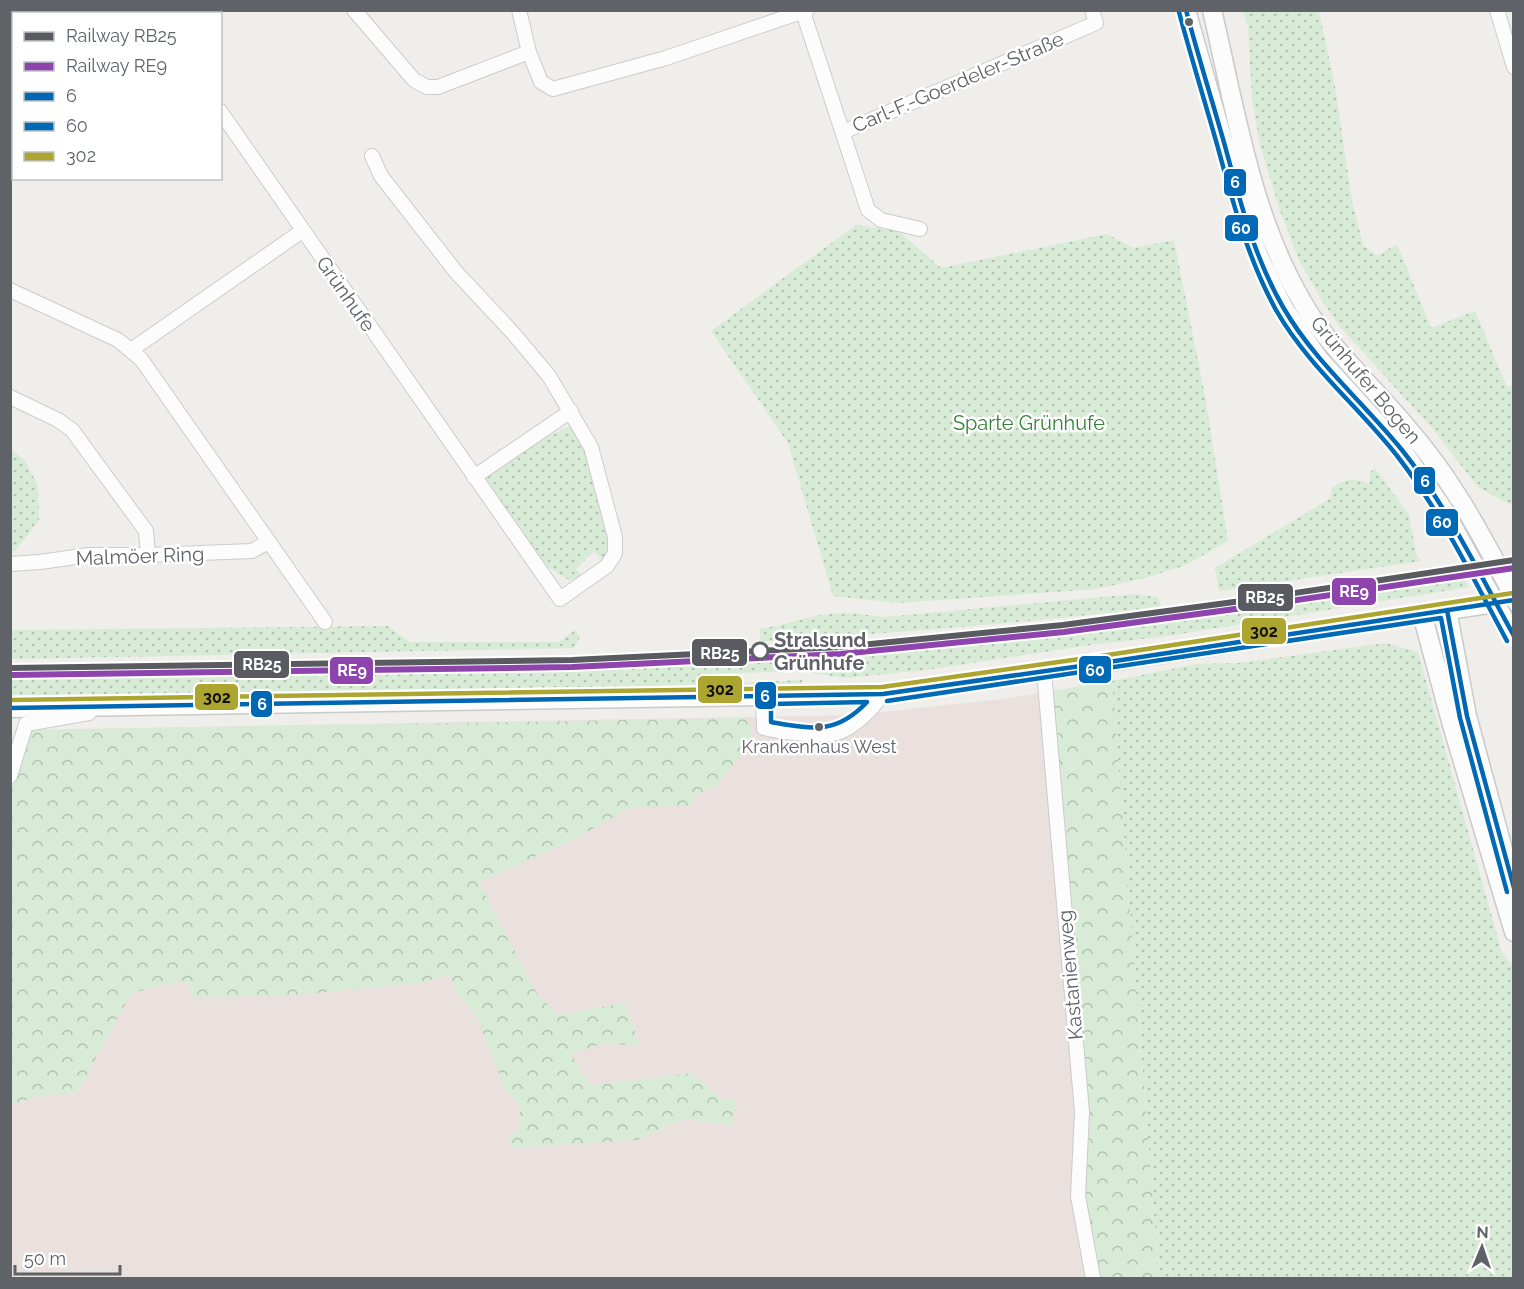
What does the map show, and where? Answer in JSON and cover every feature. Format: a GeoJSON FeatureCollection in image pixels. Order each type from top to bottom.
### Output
{"type":"FeatureCollection","features":[{"type":"Feature","properties":{"kind":"main road","name":"Grünhufer Bogen"},"geometry":{"type":"LineString","coordinates":[[1186,10],[1242,208],[1259,257],[1283,307],[1319,359],[1402,450],[1443,509],[1514,637]]}},
{"type":"Feature","properties":{"kind":"main road","name":"Grünhufer Bogen"},"geometry":{"type":"LineString","coordinates":[[1212,10],[1241,136],[1263,215],[1290,278],[1310,314],[1332,344],[1400,419],[1438,466],[1464,506],[1514,598]]}},
{"type":"Feature","properties":{"kind":"main road"},"geometry":{"type":"LineString","coordinates":[[10,708],[882,694],[1422,614],[1514,598]]}},
{"type":"Feature","properties":{"kind":"main road"},"geometry":{"type":"LineString","coordinates":[[1447,610],[1467,716],[1514,890]]}},
{"type":"Feature","properties":{"kind":"main road"},"geometry":{"type":"LineString","coordinates":[[1422,614],[1452,725],[1514,932]]}},
{"type":"Feature","properties":{"kind":"street"},"geometry":{"type":"LineString","coordinates":[[354,10],[414,80],[427,87],[438,87],[529,52],[519,10]]}},
{"type":"Feature","properties":{"kind":"street","name":"Carl-F.-Goerdeler-Straße"},"geometry":{"type":"LineString","coordinates":[[843,132],[1096,23],[1092,10]]}},
{"type":"Feature","properties":{"kind":"street"},"geometry":{"type":"LineString","coordinates":[[1497,10],[1514,67]]}},
{"type":"Feature","properties":{"kind":"street","name":"Carl-F.-Goerdeler-Straße"},"geometry":{"type":"LineString","coordinates":[[529,52],[541,82],[553,89],[666,58],[805,11],[868,210],[881,220],[920,229]]}},
{"type":"Feature","properties":{"kind":"street","name":"Grünhufe"},"geometry":{"type":"LineString","coordinates":[[222,114],[560,599],[607,566],[615,553],[615,537],[591,447],[549,376],[456,272],[412,218],[381,176],[372,156]]}},
{"type":"Feature","properties":{"kind":"street"},"geometry":{"type":"LineString","coordinates":[[131,350],[302,231]]}},
{"type":"Feature","properties":{"kind":"street"},"geometry":{"type":"LineString","coordinates":[[10,290],[118,340],[141,359],[324,622]]}},
{"type":"Feature","properties":{"kind":"street"},"geometry":{"type":"LineString","coordinates":[[10,397],[58,420],[72,430],[146,531],[148,555]]}},
{"type":"Feature","properties":{"kind":"street"},"geometry":{"type":"LineString","coordinates":[[474,477],[571,411]]}},
{"type":"Feature","properties":{"kind":"street","name":"Malmöer Ring"},"geometry":{"type":"LineString","coordinates":[[10,564],[89,555],[252,552],[268,542]]}},
{"type":"Feature","properties":{"kind":"street","name":"Kastanienweg"},"geometry":{"type":"LineString","coordinates":[[1044,671],[1082,1112],[1078,1196],[1093,1278]]}},
{"type":"Feature","properties":{"kind":"street"},"geometry":{"type":"LineString","coordinates":[[763,697],[764,728],[786,733],[838,733],[872,709],[882,694]]}},
{"type":"Feature","properties":{"kind":"street"},"geometry":{"type":"LineString","coordinates":[[10,776],[26,724],[130,706]]}},
{"type":"Feature","properties":{"kind":"shaded area"},"geometry":{"type":"Polygon","coordinates":[[[1046,692],[1093,1278],[11,1278],[10,776],[24,730],[855,715],[1046,692]]]}},
{"type":"Feature","properties":{"kind":"green space"},"geometry":{"type":"Polygon","coordinates":[[[1243,11],[1319,11],[1335,86],[1352,201],[1363,245],[1377,256],[1397,244],[1431,328],[1475,311],[1507,387],[1513,385],[1513,506],[1478,487],[1432,428],[1340,327],[1299,260],[1280,211],[1260,145],[1252,98],[1248,27],[1243,11]]]}},
{"type":"Feature","properties":{"kind":"green space","name":"Sparte Grünhufe"},"geometry":{"type":"Polygon","coordinates":[[[856,225],[898,231],[941,268],[1107,234],[1133,248],[1174,240],[1205,396],[1228,541],[1184,566],[1096,589],[898,603],[833,596],[788,443],[711,331],[856,225]]]}},
{"type":"Feature","properties":{"kind":"green space"},"geometry":{"type":"Polygon","coordinates":[[[569,426],[584,443],[608,536],[608,549],[604,561],[594,551],[576,569],[584,578],[569,580],[541,563],[484,478],[504,459],[569,426]]]}},
{"type":"Feature","properties":{"kind":"green space"},"geometry":{"type":"Polygon","coordinates":[[[11,449],[25,461],[38,486],[39,520],[16,550],[11,552],[11,449]]]}},
{"type":"Feature","properties":{"kind":"green space"},"geometry":{"type":"Polygon","coordinates":[[[1375,468],[1409,515],[1416,553],[1421,561],[1219,591],[1215,568],[1331,498],[1331,489],[1340,483],[1359,480],[1369,484],[1371,471],[1375,468]]]}},
{"type":"Feature","properties":{"kind":"green space"},"geometry":{"type":"Polygon","coordinates":[[[1462,575],[1469,587],[1161,637],[1097,644],[926,670],[845,678],[800,671],[711,674],[711,684],[802,680],[802,686],[11,701],[10,674],[464,668],[805,655],[986,641],[1054,633],[1190,616],[1462,575]]]}},
{"type":"Feature","properties":{"kind":"green space"},"geometry":{"type":"Polygon","coordinates":[[[1136,594],[1158,597],[1161,606],[1011,623],[761,642],[759,629],[828,614],[885,617],[1136,594]]]}},
{"type":"Feature","properties":{"kind":"green space"},"geometry":{"type":"Polygon","coordinates":[[[388,626],[410,642],[559,642],[575,630],[580,637],[574,648],[11,659],[10,630],[388,626]]]}},
{"type":"Feature","properties":{"kind":"green space"},"geometry":{"type":"Polygon","coordinates":[[[1386,643],[1418,652],[1502,953],[1513,966],[1513,1278],[1159,1278],[1112,681],[1197,664],[1239,663],[1386,643]]]}},
{"type":"Feature","properties":{"kind":"green space"},"geometry":{"type":"Polygon","coordinates":[[[1112,681],[1159,1278],[1093,1278],[1078,1196],[1082,1112],[1046,692],[1112,681]]]}},
{"type":"Feature","properties":{"kind":"green space"},"geometry":{"type":"Polygon","coordinates":[[[747,718],[752,728],[752,742],[716,786],[693,796],[691,806],[632,807],[572,840],[479,882],[537,994],[559,1015],[624,1003],[640,1045],[601,1044],[571,1054],[591,1085],[692,1073],[721,1099],[736,1100],[733,1125],[684,1119],[637,1140],[511,1148],[509,1134],[520,1132],[520,1104],[506,1092],[477,1017],[459,995],[449,975],[421,983],[305,994],[192,998],[186,980],[131,993],[77,1093],[43,1095],[11,1105],[10,776],[24,730],[747,718]]]}},
{"type":"Feature","properties":{"kind":"rail line","name":"RB25"},"geometry":{"type":"LineString","coordinates":[[10,668],[572,660],[840,647],[1063,625],[1514,560]]}},
{"type":"Feature","properties":{"kind":"rail line","name":"RE9"},"geometry":{"type":"LineString","coordinates":[[10,675],[572,667],[840,654],[1064,632],[1514,568]]}},
{"type":"Feature","properties":{"kind":"transit line","name":"6"},"geometry":{"type":"LineString","coordinates":[[1186,10],[1242,208],[1273,288],[1295,327],[1309,345],[1387,432],[1434,494],[1462,540],[1514,636]]}},
{"type":"Feature","properties":{"kind":"transit line","name":"60"},"geometry":{"type":"LineString","coordinates":[[1179,12],[1242,231],[1266,291],[1303,350],[1383,439],[1414,479],[1456,547],[1507,641]]}},
{"type":"Feature","properties":{"kind":"transit line","name":"302"},"geometry":{"type":"LineString","coordinates":[[10,700],[882,687],[1513,593]]}},
{"type":"Feature","properties":{"kind":"transit line","name":"6"},"geometry":{"type":"LineString","coordinates":[[10,708],[883,694],[1514,600]]}},
{"type":"Feature","properties":{"kind":"transit line","name":"6"},"geometry":{"type":"LineString","coordinates":[[1447,610],[1467,716],[1514,888]]}},
{"type":"Feature","properties":{"kind":"transit line","name":"60"},"geometry":{"type":"LineString","coordinates":[[887,701],[1441,618],[1460,718],[1507,892]]}},
{"type":"Feature","properties":{"kind":"transit line","name":"60"},"geometry":{"type":"LineString","coordinates":[[867,702],[856,713],[834,725],[811,727],[771,722],[771,704],[867,702]]}},
{"type":"Feature","properties":{"kind":"place","name":"Stralsund Grünhufe"},"geometry":{"type":"Point","coordinates":[760,651]}},
{"type":"Feature","properties":{"kind":"place","name":"Krankenhaus West"},"geometry":{"type":"Point","coordinates":[819,727]}}]}
